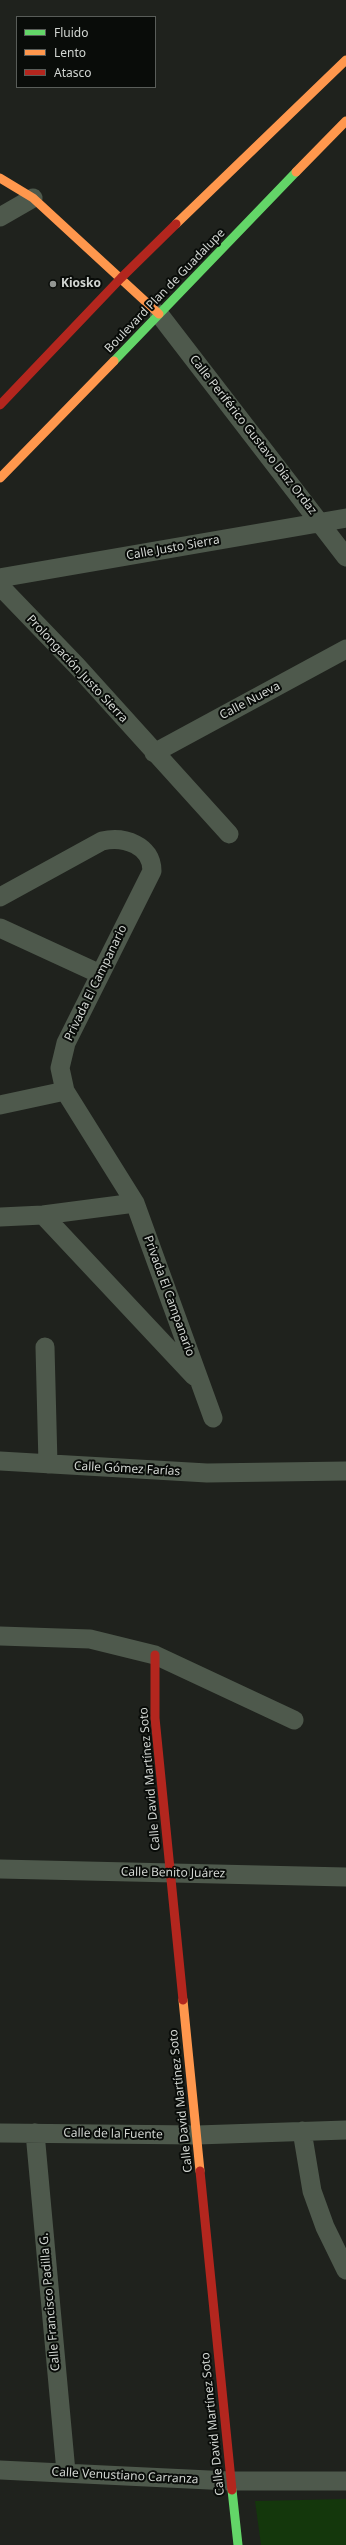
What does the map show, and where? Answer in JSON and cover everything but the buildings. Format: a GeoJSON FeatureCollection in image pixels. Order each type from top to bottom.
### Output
{"type":"FeatureCollection","features":[{"type":"Feature","properties":{"kind":"street"},"geometry":{"type":"LineString","coordinates":[[0,405],[121,278],[346,60]]}},
{"type":"Feature","properties":{"kind":"street","name":"Boulevard Plan de Guadalupe"},"geometry":{"type":"LineString","coordinates":[[0,478],[346,121]]}},
{"type":"Feature","properties":{"kind":"street"},"geometry":{"type":"LineString","coordinates":[[0,178],[33,198],[159,314]]}},
{"type":"Feature","properties":{"kind":"street"},"geometry":{"type":"LineString","coordinates":[[0,217],[33,198]]}},
{"type":"Feature","properties":{"kind":"street","name":"Calle Periférico Gustavo Díaz Ordaz"},"geometry":{"type":"LineString","coordinates":[[159,314],[321,522],[346,557]]}},
{"type":"Feature","properties":{"kind":"street","name":"Calle Justo Sierra"},"geometry":{"type":"LineString","coordinates":[[0,578],[346,518]]}},
{"type":"Feature","properties":{"kind":"street","name":"Prolongación Justo Sierra"},"geometry":{"type":"LineString","coordinates":[[0,586],[77,666],[154,753],[229,834]]}},
{"type":"Feature","properties":{"kind":"street","name":"Calle Nueva"},"geometry":{"type":"LineString","coordinates":[[154,753],[346,649]]}},
{"type":"Feature","properties":{"kind":"street","name":"Privada El Campanario"},"geometry":{"type":"LineString","coordinates":[[0,897],[102,841],[116,838],[143,848],[152,861],[152,871],[66,1043],[60,1068],[65,1091],[135,1203],[213,1418]]}},
{"type":"Feature","properties":{"kind":"street"},"geometry":{"type":"LineString","coordinates":[[0,928],[100,974]]}},
{"type":"Feature","properties":{"kind":"street"},"geometry":{"type":"LineString","coordinates":[[0,1105],[65,1091]]}},
{"type":"Feature","properties":{"kind":"street"},"geometry":{"type":"LineString","coordinates":[[0,1217],[43,1214],[135,1203]]}},
{"type":"Feature","properties":{"kind":"street"},"geometry":{"type":"LineString","coordinates":[[43,1214],[199,1381]]}},
{"type":"Feature","properties":{"kind":"street"},"geometry":{"type":"LineString","coordinates":[[45,1347],[48,1464]]}},
{"type":"Feature","properties":{"kind":"street","name":"Calle Gómez Farías"},"geometry":{"type":"LineString","coordinates":[[0,1462],[207,1473],[346,1471]]}},
{"type":"Feature","properties":{"kind":"street"},"geometry":{"type":"LineString","coordinates":[[0,1636],[90,1640],[155,1655],[294,1720]]}},
{"type":"Feature","properties":{"kind":"street","name":"Calle David Martínez Soto"},"geometry":{"type":"LineString","coordinates":[[155,1655],[155,1718],[230,2481],[238,2545]]}},
{"type":"Feature","properties":{"kind":"street","name":"Calle Benito Juárez"},"geometry":{"type":"LineString","coordinates":[[0,1869],[346,1877]]}},
{"type":"Feature","properties":{"kind":"street","name":"Calle de la Fuente"},"geometry":{"type":"LineString","coordinates":[[0,2133],[197,2135],[346,2130]]}},
{"type":"Feature","properties":{"kind":"street"},"geometry":{"type":"LineString","coordinates":[[302,2131],[312,2191],[325,2228],[346,2270]]}},
{"type":"Feature","properties":{"kind":"street","name":"Calle Francisco Padilla G."},"geometry":{"type":"LineString","coordinates":[[34,2133],[66,2472]]}},
{"type":"Feature","properties":{"kind":"street","name":"Calle Venustiano Carranza"},"geometry":{"type":"LineString","coordinates":[[0,2470],[230,2481],[346,2481]]}},
{"type":"Feature","properties":{"kind":"green space"},"geometry":{"type":"Polygon","coordinates":[[[346,2499],[346,2545],[261,2545],[255,2501],[346,2499]]]}},
{"type":"Feature","properties":{"kind":"traffic: fast"},"geometry":{"type":"LineString","coordinates":[[114,361],[296,172]]}},
{"type":"Feature","properties":{"kind":"traffic: fast"},"geometry":{"type":"LineString","coordinates":[[232,2490],[238,2545]]}},
{"type":"Feature","properties":{"kind":"traffic: slow"},"geometry":{"type":"LineString","coordinates":[[176,224],[346,60]]}},
{"type":"Feature","properties":{"kind":"traffic: slow"},"geometry":{"type":"LineString","coordinates":[[296,172],[346,121]]}},
{"type":"Feature","properties":{"kind":"traffic: slow"},"geometry":{"type":"LineString","coordinates":[[0,178],[33,198],[159,314]]}},
{"type":"Feature","properties":{"kind":"traffic: slow"},"geometry":{"type":"LineString","coordinates":[[0,478],[114,361]]}},
{"type":"Feature","properties":{"kind":"traffic: slow"},"geometry":{"type":"LineString","coordinates":[[183,2000],[200,2171]]}},
{"type":"Feature","properties":{"kind":"traffic: jam"},"geometry":{"type":"LineString","coordinates":[[0,405],[121,278],[176,224]]}},
{"type":"Feature","properties":{"kind":"traffic: jam"},"geometry":{"type":"LineString","coordinates":[[155,1655],[155,1718],[183,2000]]}},
{"type":"Feature","properties":{"kind":"traffic: jam"},"geometry":{"type":"LineString","coordinates":[[200,2171],[232,2490]]}},
{"type":"Feature","properties":{"kind":"place","name":"Kiosko"},"geometry":{"type":"Point","coordinates":[53,284]}}]}
